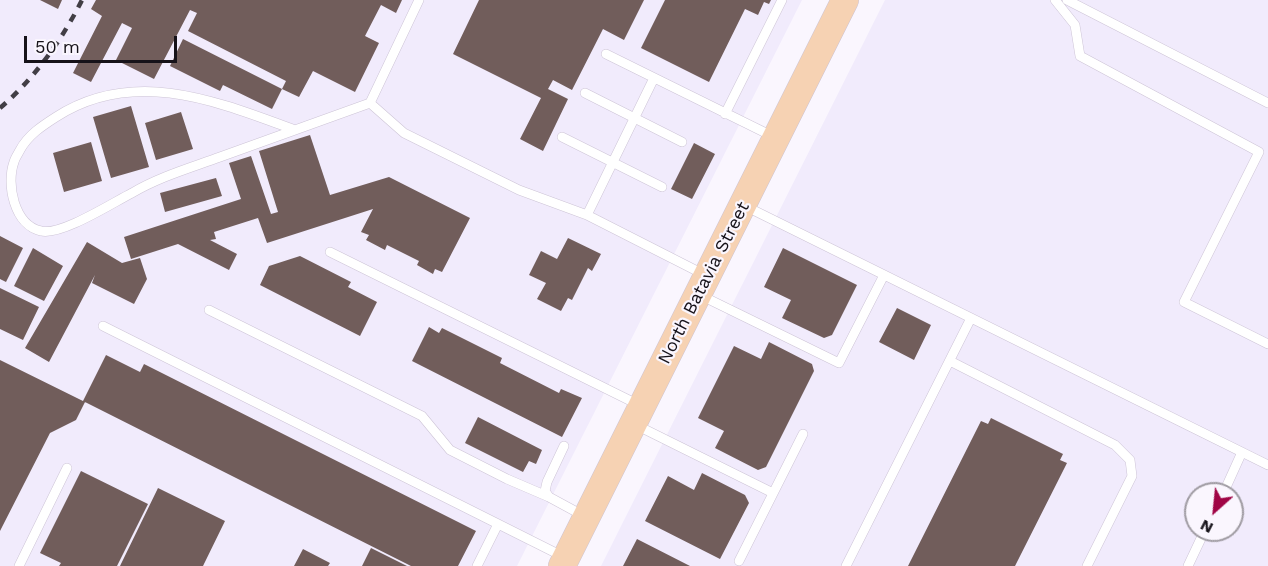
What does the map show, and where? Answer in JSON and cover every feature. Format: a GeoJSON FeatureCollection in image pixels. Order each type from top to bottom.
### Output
{"type":"FeatureCollection","features":[{"type":"Feature","properties":{"kind":"main road","name":"North Batavia Street"},"geometry":{"type":"LineString","coordinates":[[564,562],[845,0]]}},
{"type":"Feature","properties":{"kind":"lane"},"geometry":{"type":"LineString","coordinates":[[294,130],[230,106],[187,95],[141,90],[100,96],[74,106],[26,139],[13,164],[11,188],[15,204],[26,224],[41,232],[56,231],[84,219],[147,184],[370,103],[418,0]]}},
{"type":"Feature","properties":{"kind":"lane"},"geometry":{"type":"LineString","coordinates":[[725,114],[782,0]]}},
{"type":"Feature","properties":{"kind":"lane"},"geometry":{"type":"LineString","coordinates":[[1055,0],[1075,25],[1080,56],[1259,152],[1184,302],[1268,344]]}},
{"type":"Feature","properties":{"kind":"lane"},"geometry":{"type":"LineString","coordinates":[[1067,0],[1268,103]]}},
{"type":"Feature","properties":{"kind":"lane"},"geometry":{"type":"LineString","coordinates":[[606,54],[776,138]]}},
{"type":"Feature","properties":{"kind":"lane"},"geometry":{"type":"LineString","coordinates":[[587,215],[654,78]]}},
{"type":"Feature","properties":{"kind":"lane"},"geometry":{"type":"LineString","coordinates":[[585,93],[682,142]]}},
{"type":"Feature","properties":{"kind":"lane"},"geometry":{"type":"LineString","coordinates":[[370,103],[405,133],[519,190],[587,215],[839,363],[884,274]]}},
{"type":"Feature","properties":{"kind":"lane"},"geometry":{"type":"LineString","coordinates":[[562,137],[662,188]]}},
{"type":"Feature","properties":{"kind":"lane"},"geometry":{"type":"LineString","coordinates":[[743,204],[1268,465]]}},
{"type":"Feature","properties":{"kind":"lane"},"geometry":{"type":"LineString","coordinates":[[330,252],[637,415],[773,494]]}},
{"type":"Feature","properties":{"kind":"lane"},"geometry":{"type":"LineString","coordinates":[[208,310],[422,416],[450,450],[586,517]]}},
{"type":"Feature","properties":{"kind":"lane"},"geometry":{"type":"LineString","coordinates":[[846,566],[971,318]]}},
{"type":"Feature","properties":{"kind":"lane"},"geometry":{"type":"LineString","coordinates":[[103,326],[498,524],[564,562]]}},
{"type":"Feature","properties":{"kind":"lane"},"geometry":{"type":"LineString","coordinates":[[950,361],[1115,445],[1130,460],[1132,476],[1087,566]]}},
{"type":"Feature","properties":{"kind":"lane"},"geometry":{"type":"LineString","coordinates":[[740,561],[803,434]]}},
{"type":"Feature","properties":{"kind":"lane"},"geometry":{"type":"LineString","coordinates":[[549,497],[545,491],[547,482],[564,446]]}},
{"type":"Feature","properties":{"kind":"lane"},"geometry":{"type":"LineString","coordinates":[[1228,482],[1242,452]]}},
{"type":"Feature","properties":{"kind":"lane"},"geometry":{"type":"LineString","coordinates":[[19,566],[67,468]]}},
{"type":"Feature","properties":{"kind":"lane"},"geometry":{"type":"LineString","coordinates":[[477,566],[498,524]]}},
{"type":"Feature","properties":{"kind":"lane"},"geometry":{"type":"LineString","coordinates":[[1188,566],[1199,542]]}},
{"type":"Feature","properties":{"kind":"shaded area"},"geometry":{"type":"Polygon","coordinates":[[[0,0],[802,0],[517,566],[0,566],[0,0]]]}},
{"type":"Feature","properties":{"kind":"shaded area"},"geometry":{"type":"Polygon","coordinates":[[[885,0],[1268,0],[1268,566],[601,566],[885,0]]]}},
{"type":"Feature","properties":{"kind":"building"},"geometry":{"type":"Polygon","coordinates":[[[40,0],[62,0],[58,9],[40,0]]]}},
{"type":"Feature","properties":{"kind":"building"},"geometry":{"type":"Polygon","coordinates":[[[96,0],[402,0],[396,13],[381,5],[365,36],[379,43],[355,92],[313,71],[299,97],[282,89],[286,81],[188,31],[197,13],[190,10],[154,79],[116,60],[132,28],[122,23],[91,82],[73,73],[102,16],[91,9],[96,0]]]}},
{"type":"Feature","properties":{"kind":"building"},"geometry":{"type":"Polygon","coordinates":[[[479,0],[644,0],[624,40],[603,29],[572,90],[553,80],[548,89],[568,99],[543,151],[520,139],[541,98],[453,54],[479,0]]]}},
{"type":"Feature","properties":{"kind":"building"},"geometry":{"type":"Polygon","coordinates":[[[665,0],[771,0],[769,4],[764,2],[758,15],[745,9],[709,82],[641,48],[665,0]]]}},
{"type":"Feature","properties":{"kind":"building"},"geometry":{"type":"Polygon","coordinates":[[[183,39],[282,89],[272,109],[223,85],[220,91],[170,66],[183,39]]]}},
{"type":"Feature","properties":{"kind":"building"},"geometry":{"type":"Polygon","coordinates":[[[131,106],[149,167],[111,178],[93,117],[131,106]]]}},
{"type":"Feature","properties":{"kind":"building"},"geometry":{"type":"Polygon","coordinates":[[[181,112],[193,149],[156,160],[145,123],[181,112]]]}},
{"type":"Feature","properties":{"kind":"building"},"geometry":{"type":"Polygon","coordinates":[[[310,135],[330,195],[389,177],[470,218],[442,272],[435,269],[433,274],[417,265],[419,261],[387,245],[385,250],[366,240],[369,235],[361,232],[373,209],[267,243],[258,218],[214,232],[216,239],[210,240],[237,254],[229,270],[178,244],[131,259],[124,237],[241,199],[229,163],[251,156],[271,214],[278,212],[259,151],[310,135]]]}},
{"type":"Feature","properties":{"kind":"building"},"geometry":{"type":"Polygon","coordinates":[[[91,142],[102,181],[64,192],[53,153],[91,142]]]}},
{"type":"Feature","properties":{"kind":"building"},"geometry":{"type":"Polygon","coordinates":[[[694,143],[715,154],[692,199],[671,189],[694,143]]]}},
{"type":"Feature","properties":{"kind":"building"},"geometry":{"type":"Polygon","coordinates":[[[216,178],[222,196],[165,212],[160,193],[216,178]]]}},
{"type":"Feature","properties":{"kind":"building"},"geometry":{"type":"Polygon","coordinates":[[[0,236],[23,248],[6,282],[0,279],[0,236]]]}},
{"type":"Feature","properties":{"kind":"building"},"geometry":{"type":"Polygon","coordinates":[[[568,238],[601,254],[592,271],[588,268],[572,300],[568,298],[561,311],[537,299],[546,283],[529,275],[541,251],[557,259],[568,238]]]}},
{"type":"Feature","properties":{"kind":"building"},"geometry":{"type":"Polygon","coordinates":[[[87,242],[122,263],[140,258],[147,279],[134,304],[92,283],[95,275],[49,362],[25,348],[87,242]]]}},
{"type":"Feature","properties":{"kind":"building"},"geometry":{"type":"Polygon","coordinates":[[[33,248],[63,266],[44,301],[14,286],[33,248]]]}},
{"type":"Feature","properties":{"kind":"building"},"geometry":{"type":"Polygon","coordinates":[[[783,248],[857,285],[832,335],[824,338],[782,318],[791,300],[764,287],[783,248]]]}},
{"type":"Feature","properties":{"kind":"building"},"geometry":{"type":"Polygon","coordinates":[[[300,256],[351,282],[348,287],[377,302],[360,336],[260,285],[269,266],[300,256]]]}},
{"type":"Feature","properties":{"kind":"building"},"geometry":{"type":"Polygon","coordinates":[[[0,288],[39,307],[23,340],[0,329],[0,288]]]}},
{"type":"Feature","properties":{"kind":"building"},"geometry":{"type":"Polygon","coordinates":[[[897,308],[931,325],[914,360],[879,342],[897,308]]]}},
{"type":"Feature","properties":{"kind":"building"},"geometry":{"type":"Polygon","coordinates":[[[429,327],[439,333],[442,328],[502,358],[500,363],[559,393],[561,389],[582,398],[562,437],[412,361],[429,327]]]}},
{"type":"Feature","properties":{"kind":"building"},"geometry":{"type":"Polygon","coordinates":[[[769,342],[812,364],[814,371],[766,467],[758,470],[715,448],[724,431],[698,418],[734,346],[761,359],[769,342]]]}},
{"type":"Feature","properties":{"kind":"building"},"geometry":{"type":"Polygon","coordinates":[[[106,355],[140,372],[144,364],[476,531],[458,566],[411,566],[83,401],[106,355]]]}},
{"type":"Feature","properties":{"kind":"building"},"geometry":{"type":"Polygon","coordinates":[[[0,360],[85,402],[76,420],[50,433],[0,531],[0,360]]]}},
{"type":"Feature","properties":{"kind":"building"},"geometry":{"type":"Polygon","coordinates":[[[478,417],[542,450],[536,464],[529,461],[523,472],[465,443],[478,417]]]}},
{"type":"Feature","properties":{"kind":"building"},"geometry":{"type":"Polygon","coordinates":[[[991,418],[1063,454],[1060,460],[1067,463],[1015,566],[908,566],[981,421],[988,424],[991,418]]]}},
{"type":"Feature","properties":{"kind":"building"},"geometry":{"type":"Polygon","coordinates":[[[81,471],[148,504],[117,566],[59,566],[61,563],[40,553],[81,471]]]}},
{"type":"Feature","properties":{"kind":"building"},"geometry":{"type":"Polygon","coordinates":[[[702,473],[745,495],[749,503],[720,559],[645,521],[668,476],[694,490],[702,473]]]}},
{"type":"Feature","properties":{"kind":"building"},"geometry":{"type":"Polygon","coordinates":[[[158,488],[225,521],[203,566],[120,566],[158,488]]]}},
{"type":"Feature","properties":{"kind":"building"},"geometry":{"type":"Polygon","coordinates":[[[637,539],[690,566],[623,566],[637,539]]]}},
{"type":"Feature","properties":{"kind":"building"},"geometry":{"type":"Polygon","coordinates":[[[371,548],[407,566],[362,566],[371,548]]]}},
{"type":"Feature","properties":{"kind":"building"},"geometry":{"type":"Polygon","coordinates":[[[303,549],[330,563],[328,566],[294,566],[303,549]]]}},
{"type":"Feature","properties":{"kind":"railway"},"geometry":{"type":"LineString","coordinates":[[0,108],[24,85],[46,58],[66,30],[82,0]]}}]}
